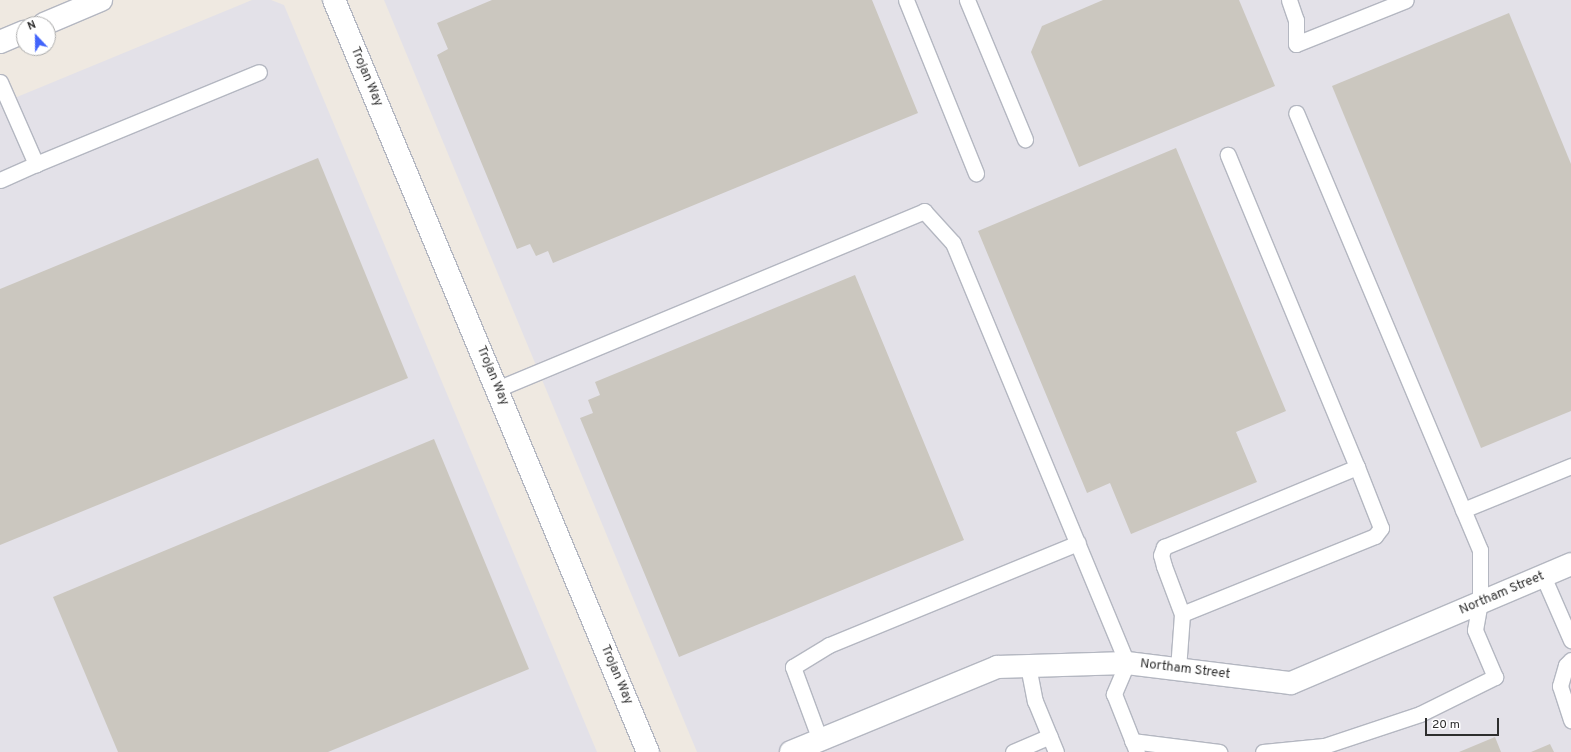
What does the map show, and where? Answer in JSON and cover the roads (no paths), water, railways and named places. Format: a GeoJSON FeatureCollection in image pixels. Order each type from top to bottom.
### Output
{"type":"FeatureCollection","features":[{"type":"Feature","properties":{"kind":"street"},"geometry":{"type":"LineString","coordinates":[[56,19],[101,0]]}},
{"type":"Feature","properties":{"kind":"street","name":"Trojan Way"},"geometry":{"type":"LineString","coordinates":[[334,0],[648,752]]}},
{"type":"Feature","properties":{"kind":"street"},"geometry":{"type":"LineString","coordinates":[[0,42],[16,35]]}},
{"type":"Feature","properties":{"kind":"street","name":"Northam Street"},"geometry":{"type":"LineString","coordinates":[[791,752],[997,667],[1127,663],[1291,683],[1571,564]]}},
{"type":"Feature","properties":{"kind":"lane"},"geometry":{"type":"LineString","coordinates":[[906,0],[976,173]]}},
{"type":"Feature","properties":{"kind":"lane"},"geometry":{"type":"LineString","coordinates":[[967,0],[1026,140]]}},
{"type":"Feature","properties":{"kind":"lane"},"geometry":{"type":"LineString","coordinates":[[1289,0],[1296,20],[1296,44],[1406,0]]}},
{"type":"Feature","properties":{"kind":"lane"},"geometry":{"type":"LineString","coordinates":[[0,180],[259,72]]}},
{"type":"Feature","properties":{"kind":"lane"},"geometry":{"type":"LineString","coordinates":[[0,82],[36,164]]}},
{"type":"Feature","properties":{"kind":"lane"},"geometry":{"type":"LineString","coordinates":[[1263,752],[1324,746],[1420,714],[1495,677],[1475,630],[1480,603],[1480,550],[1296,113]]}},
{"type":"Feature","properties":{"kind":"lane"},"geometry":{"type":"LineString","coordinates":[[1182,614],[1375,536],[1380,528],[1357,467],[1228,155]]}},
{"type":"Feature","properties":{"kind":"lane"},"geometry":{"type":"LineString","coordinates":[[497,389],[924,211],[953,242],[1127,663],[1114,694],[1135,746],[1219,752]]}},
{"type":"Feature","properties":{"kind":"lane"},"geometry":{"type":"LineString","coordinates":[[1463,510],[1571,466]]}},
{"type":"Feature","properties":{"kind":"lane"},"geometry":{"type":"LineString","coordinates":[[1178,669],[1182,614],[1161,555],[1164,547],[1357,467]]}},
{"type":"Feature","properties":{"kind":"lane"},"geometry":{"type":"LineString","coordinates":[[820,740],[793,667],[829,645],[1078,543]]}},
{"type":"Feature","properties":{"kind":"lane"},"geometry":{"type":"LineString","coordinates":[[1543,576],[1571,640]]}},
{"type":"Feature","properties":{"kind":"lane"},"geometry":{"type":"LineString","coordinates":[[1571,660],[1566,665],[1560,686],[1571,720]]}},
{"type":"Feature","properties":{"kind":"lane"},"geometry":{"type":"LineString","coordinates":[[1028,666],[1035,701],[1056,752]]}},
{"type":"Feature","properties":{"kind":"lane"},"geometry":{"type":"LineString","coordinates":[[1013,752],[1050,736]]}}]}
